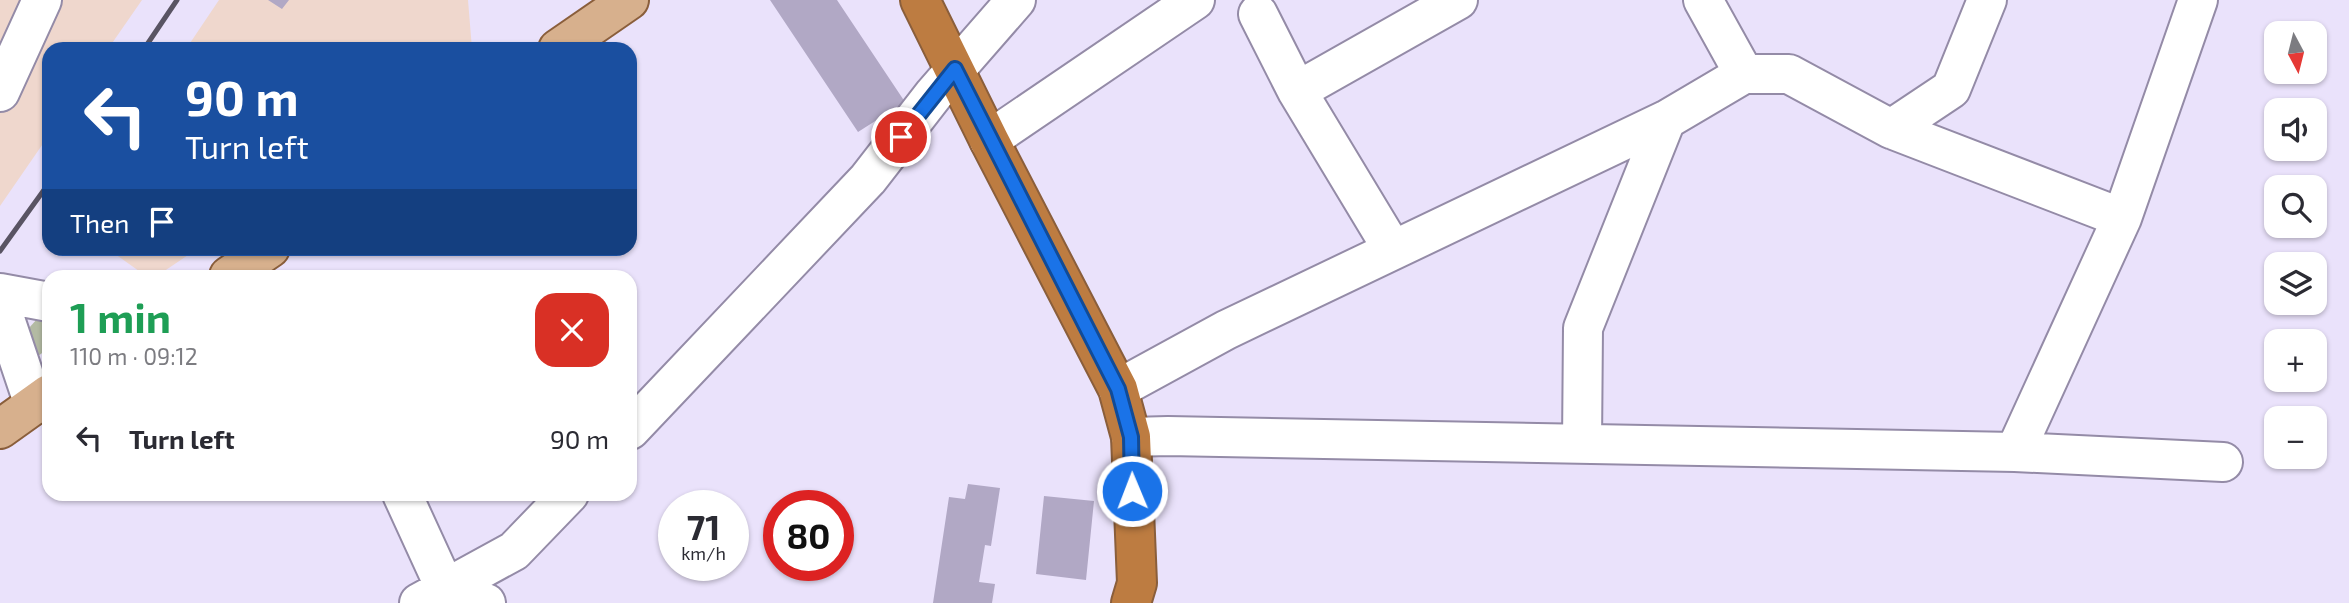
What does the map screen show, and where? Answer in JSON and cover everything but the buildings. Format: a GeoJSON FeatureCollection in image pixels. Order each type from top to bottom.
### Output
{"type":"FeatureCollection","features":[{"type":"Feature","properties":{"kind":"highway"},"geometry":{"type":"LineString","coordinates":[[920,0],[1118,389],[1131,437],[1138,583],[1131,603]]}},
{"type":"Feature","properties":{"kind":"main road"},"geometry":{"type":"LineString","coordinates":[[568,42],[629,0]]}},
{"type":"Feature","properties":{"kind":"main road"},"geometry":{"type":"LineString","coordinates":[[238,270],[258,256]]}},
{"type":"Feature","properties":{"kind":"main road"},"geometry":{"type":"LineString","coordinates":[[0,429],[41,399]]}},
{"type":"Feature","properties":{"kind":"street"},"geometry":{"type":"LineString","coordinates":[[0,92],[42,0]]}},
{"type":"Feature","properties":{"kind":"street"},"geometry":{"type":"LineString","coordinates":[[637,423],[868,179],[955,69],[1016,0]]}},
{"type":"Feature","properties":{"kind":"street"},"geometry":{"type":"LineString","coordinates":[[989,139],[1195,0]]}},
{"type":"Feature","properties":{"kind":"street"},"geometry":{"type":"LineString","coordinates":[[1297,91],[1458,0]]}},
{"type":"Feature","properties":{"kind":"street"},"geometry":{"type":"LineString","coordinates":[[1703,0],[1744,74]]}},
{"type":"Feature","properties":{"kind":"street"},"geometry":{"type":"LineString","coordinates":[[1891,130],[1951,89],[1987,0]]}},
{"type":"Feature","properties":{"kind":"street"},"geometry":{"type":"LineString","coordinates":[[2015,452],[2122,218],[2198,0]]}},
{"type":"Feature","properties":{"kind":"street"},"geometry":{"type":"LineString","coordinates":[[1258,13],[1297,91],[1393,250]]}},
{"type":"Feature","properties":{"kind":"street"},"geometry":{"type":"LineString","coordinates":[[1118,389],[1226,330],[1665,120],[1744,74],[1788,74],[1891,130],[2122,218]]}},
{"type":"Feature","properties":{"kind":"street"},"geometry":{"type":"LineString","coordinates":[[1582,443],[1583,328],[1665,120]]}},
{"type":"Feature","properties":{"kind":"street"},"geometry":{"type":"LineString","coordinates":[[0,293],[42,301]]}},
{"type":"Feature","properties":{"kind":"street"},"geometry":{"type":"LineString","coordinates":[[0,304],[41,399]]}},
{"type":"Feature","properties":{"kind":"street"},"geometry":{"type":"LineString","coordinates":[[1131,437],[2015,452],[2223,462]]}},
{"type":"Feature","properties":{"kind":"street"},"geometry":{"type":"LineString","coordinates":[[404,501],[432,597]]}},
{"type":"Feature","properties":{"kind":"street"},"geometry":{"type":"LineString","coordinates":[[432,597],[514,551],[562,501]]}},
{"type":"Feature","properties":{"kind":"street"},"geometry":{"type":"LineString","coordinates":[[432,597],[486,603]]}},
{"type":"Feature","properties":{"kind":"shaded area"},"geometry":{"type":"Polygon","coordinates":[[[0,0],[142,0],[113,42],[42,42],[42,145],[0,206],[0,0]]]}},
{"type":"Feature","properties":{"kind":"shaded area"},"geometry":{"type":"Polygon","coordinates":[[[219,0],[468,0],[471,42],[191,42],[219,0]]]}},
{"type":"Feature","properties":{"kind":"shaded area"},"geometry":{"type":"Polygon","coordinates":[[[118,256],[187,256],[166,270],[138,270],[118,256]]]}},
{"type":"Feature","properties":{"kind":"green space"},"geometry":{"type":"Polygon","coordinates":[[[38,318],[42,320],[42,353],[38,356],[28,329],[38,318]]]}},
{"type":"Feature","properties":{"kind":"railway"},"geometry":{"type":"LineString","coordinates":[[149,42],[177,0]]}},
{"type":"Feature","properties":{"kind":"railway"},"geometry":{"type":"LineString","coordinates":[[0,251],[42,193]]}},
{"type":"Feature","properties":{"kind":"route"},"geometry":{"type":"LineString","coordinates":[[901,137],[955,69],[1118,389],[1131,437],[1132,491]]}}]}
